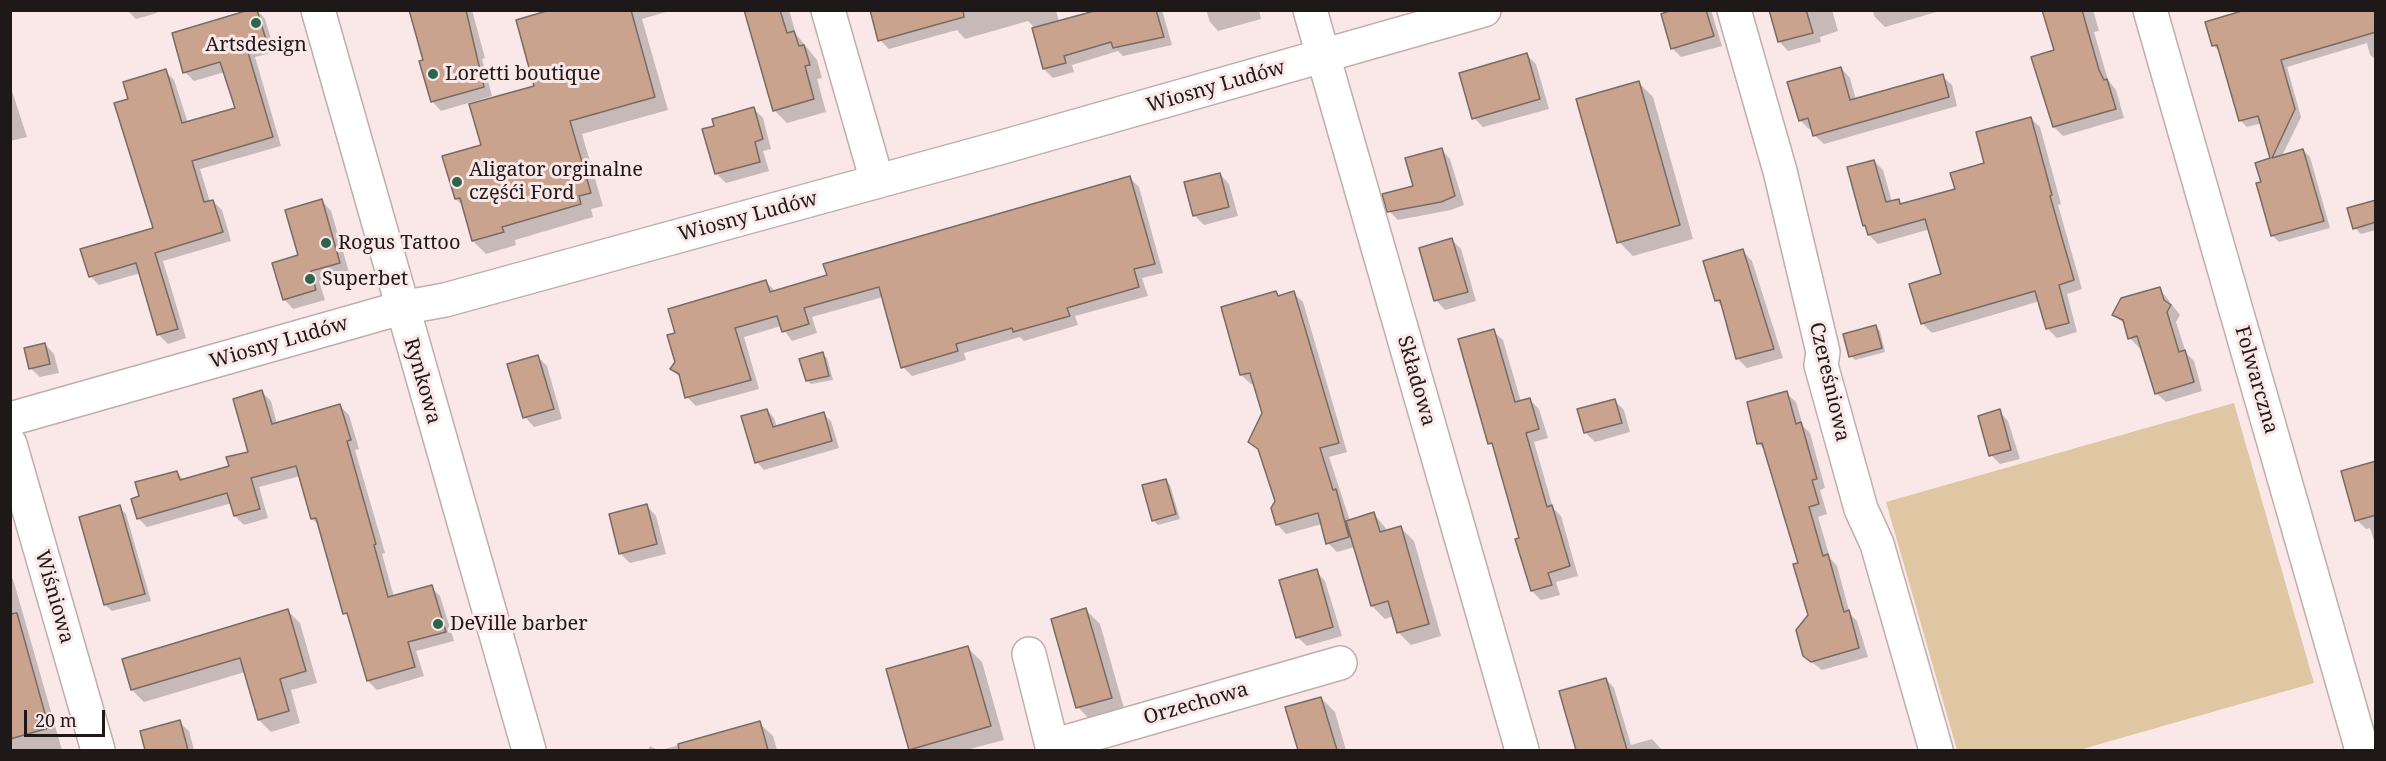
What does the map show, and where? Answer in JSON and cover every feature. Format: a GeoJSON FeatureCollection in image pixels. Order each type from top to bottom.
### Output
{"type":"FeatureCollection","features":[{"type":"Feature","properties":{"kind":"street","name":"Rynkowa"},"geometry":{"type":"LineString","coordinates":[[318,10],[401,308],[529,750]]}},
{"type":"Feature","properties":{"kind":"street"},"geometry":{"type":"LineString","coordinates":[[828,10],[877,181]]}},
{"type":"Feature","properties":{"kind":"street","name":"Składowa"},"geometry":{"type":"LineString","coordinates":[[1310,10],[1522,750]]}},
{"type":"Feature","properties":{"kind":"street","name":"Wiosny Ludów"},"geometry":{"type":"LineString","coordinates":[[10,418],[401,308],[445,300],[877,181],[1484,10]]}},
{"type":"Feature","properties":{"kind":"street","name":"Czereśniowa"},"geometry":{"type":"LineString","coordinates":[[1734,10],[1780,171],[1823,352],[1821,365],[1861,510],[1877,544],[1936,750]]}},
{"type":"Feature","properties":{"kind":"street","name":"Folwarczna"},"geometry":{"type":"LineString","coordinates":[[2150,10],[2362,750]]}},
{"type":"Feature","properties":{"kind":"street","name":"Wiśniowa"},"geometry":{"type":"LineString","coordinates":[[10,444],[98,750]]}},
{"type":"Feature","properties":{"kind":"street","name":"Orzechowa"},"geometry":{"type":"LineString","coordinates":[[1029,654],[1052,748],[1340,663]]}},
{"type":"Feature","properties":{"kind":"shaded area"},"geometry":{"type":"Polygon","coordinates":[[[2234,403],[2314,683],[2079,750],[1957,750],[1886,502],[2234,403]]]}},
{"type":"Feature","properties":{"kind":"building"},"geometry":{"type":"Polygon","coordinates":[[[249,10],[257,10],[267,43],[247,49],[273,137],[192,161],[204,202],[213,200],[223,232],[155,253],[178,329],[157,335],[136,263],[89,277],[80,249],[153,228],[114,103],[128,99],[123,82],[166,69],[182,123],[235,108],[220,62],[183,73],[172,33],[249,10]]]}},
{"type":"Feature","properties":{"kind":"building"},"geometry":{"type":"Polygon","coordinates":[[[409,10],[466,10],[484,87],[431,102],[419,61],[423,60],[409,10]]]}},
{"type":"Feature","properties":{"kind":"building"},"geometry":{"type":"Polygon","coordinates":[[[550,10],[631,10],[655,97],[570,121],[591,193],[579,196],[581,204],[502,227],[504,232],[472,241],[460,198],[455,199],[442,156],[481,145],[469,104],[534,86],[516,20],[550,10]]]}},
{"type":"Feature","properties":{"kind":"building"},"geometry":{"type":"Polygon","coordinates":[[[744,10],[780,10],[787,33],[794,31],[799,46],[804,45],[810,65],[805,66],[814,99],[773,111],[744,10]]]}},
{"type":"Feature","properties":{"kind":"building"},"geometry":{"type":"Polygon","coordinates":[[[870,10],[963,10],[964,17],[878,41],[870,10]]]}},
{"type":"Feature","properties":{"kind":"building"},"geometry":{"type":"Polygon","coordinates":[[[1098,10],[1156,10],[1164,37],[1113,48],[1111,42],[1064,56],[1066,63],[1043,69],[1032,28],[1098,10]]]}},
{"type":"Feature","properties":{"kind":"building"},"geometry":{"type":"Polygon","coordinates":[[[1672,10],[1706,10],[1714,36],[1671,49],[1661,14],[1672,10]]]}},
{"type":"Feature","properties":{"kind":"building"},"geometry":{"type":"Polygon","coordinates":[[[1769,10],[1806,10],[1813,33],[1778,42],[1769,10]]]}},
{"type":"Feature","properties":{"kind":"building"},"geometry":{"type":"Polygon","coordinates":[[[2042,10],[2082,10],[2099,70],[2104,80],[2107,79],[2116,109],[2053,127],[2031,57],[2054,50],[2042,10]]]}},
{"type":"Feature","properties":{"kind":"building"},"geometry":{"type":"Polygon","coordinates":[[[2245,10],[2376,10],[2376,32],[2281,60],[2295,109],[2272,158],[2303,149],[2324,221],[2271,236],[2256,183],[2261,182],[2255,163],[2270,158],[2258,116],[2239,121],[2217,45],[2212,46],[2205,22],[2245,10]]]}},
{"type":"Feature","properties":{"kind":"building"},"geometry":{"type":"Polygon","coordinates":[[[1527,53],[1540,99],[1472,119],[1459,73],[1527,53]]]}},
{"type":"Feature","properties":{"kind":"building"},"geometry":{"type":"Polygon","coordinates":[[[1841,67],[1850,100],[1943,74],[1949,97],[1813,136],[1808,118],[1799,121],[1787,82],[1841,67]]]}},
{"type":"Feature","properties":{"kind":"building"},"geometry":{"type":"Polygon","coordinates":[[[1639,81],[1680,225],[1617,243],[1576,99],[1639,81]]]}},
{"type":"Feature","properties":{"kind":"building"},"geometry":{"type":"Polygon","coordinates":[[[754,107],[763,139],[755,142],[760,162],[715,174],[702,129],[714,126],[712,119],[754,107]]]}},
{"type":"Feature","properties":{"kind":"building"},"geometry":{"type":"Polygon","coordinates":[[[2031,117],[2074,280],[2059,285],[2069,323],[2046,329],[2035,291],[1921,324],[1909,284],[1941,274],[1925,219],[1868,235],[1865,225],[1863,226],[1847,167],[1874,160],[1886,202],[1899,199],[1900,204],[1955,189],[1950,173],[1984,163],[1976,132],[2031,117]]]}},
{"type":"Feature","properties":{"kind":"building"},"geometry":{"type":"Polygon","coordinates":[[[1442,148],[1455,196],[1441,202],[1387,212],[1382,194],[1413,186],[1405,158],[1442,148]]]}},
{"type":"Feature","properties":{"kind":"building"},"geometry":{"type":"Polygon","coordinates":[[[1220,173],[1229,207],[1193,216],[1184,182],[1220,173]]]}},
{"type":"Feature","properties":{"kind":"building"},"geometry":{"type":"Polygon","coordinates":[[[1130,176],[1155,264],[1134,269],[1139,287],[1067,308],[1070,316],[1013,332],[1012,328],[956,344],[958,351],[901,368],[879,287],[804,308],[809,324],[782,332],[777,316],[735,328],[751,380],[685,398],[679,374],[670,369],[675,362],[667,335],[675,333],[668,309],[766,280],[770,292],[827,275],[823,264],[1130,176]]]}},
{"type":"Feature","properties":{"kind":"building"},"geometry":{"type":"Polygon","coordinates":[[[322,199],[340,263],[311,271],[316,290],[283,300],[272,263],[298,255],[285,210],[322,199]]]}},
{"type":"Feature","properties":{"kind":"building"},"geometry":{"type":"Polygon","coordinates":[[[2376,200],[2376,222],[2353,229],[2347,208],[2376,200]]]}},
{"type":"Feature","properties":{"kind":"building"},"geometry":{"type":"Polygon","coordinates":[[[1452,238],[1468,292],[1434,301],[1419,248],[1452,238]]]}},
{"type":"Feature","properties":{"kind":"building"},"geometry":{"type":"Polygon","coordinates":[[[1743,249],[1774,349],[1736,359],[1720,300],[1715,301],[1703,261],[1743,249]]]}},
{"type":"Feature","properties":{"kind":"building"},"geometry":{"type":"Polygon","coordinates":[[[2160,287],[2164,300],[2171,305],[2167,312],[2179,352],[2185,350],[2194,382],[2155,394],[2137,336],[2128,339],[2123,320],[2112,315],[2121,298],[2160,287]]]}},
{"type":"Feature","properties":{"kind":"building"},"geometry":{"type":"Polygon","coordinates":[[[1276,291],[1278,296],[1294,291],[1339,443],[1320,448],[1333,490],[1336,489],[1349,537],[1326,544],[1318,513],[1276,525],[1271,508],[1275,501],[1258,449],[1248,442],[1262,413],[1250,373],[1240,375],[1221,307],[1276,291]]]}},
{"type":"Feature","properties":{"kind":"building"},"geometry":{"type":"Polygon","coordinates":[[[1876,325],[1882,348],[1849,357],[1843,334],[1876,325]]]}},
{"type":"Feature","properties":{"kind":"building"},"geometry":{"type":"Polygon","coordinates":[[[1494,329],[1515,402],[1530,398],[1539,429],[1526,433],[1547,507],[1552,505],[1570,566],[1548,573],[1552,585],[1531,591],[1515,539],[1519,538],[1492,443],[1488,444],[1458,339],[1494,329]]]}},
{"type":"Feature","properties":{"kind":"building"},"geometry":{"type":"Polygon","coordinates":[[[45,343],[50,364],[29,369],[24,348],[45,343]]]}},
{"type":"Feature","properties":{"kind":"building"},"geometry":{"type":"Polygon","coordinates":[[[823,352],[829,376],[806,381],[799,359],[823,352]]]}},
{"type":"Feature","properties":{"kind":"building"},"geometry":{"type":"Polygon","coordinates":[[[538,355],[554,409],[523,418],[507,364],[538,355]]]}},
{"type":"Feature","properties":{"kind":"building"},"geometry":{"type":"Polygon","coordinates":[[[262,390],[272,424],[340,404],[351,440],[347,441],[376,544],[374,545],[388,597],[432,585],[446,632],[408,642],[415,667],[367,681],[347,613],[343,614],[316,518],[311,519],[296,466],[251,478],[260,509],[234,516],[227,493],[137,519],[131,499],[139,496],[135,482],[177,471],[180,480],[229,466],[226,457],[248,452],[233,399],[262,390]]]}},
{"type":"Feature","properties":{"kind":"building"},"geometry":{"type":"Polygon","coordinates":[[[1787,391],[1796,424],[1801,422],[1817,479],[1812,480],[1819,504],[1809,507],[1823,556],[1828,554],[1844,612],[1849,610],[1859,648],[1811,662],[1803,656],[1796,630],[1808,615],[1793,564],[1798,563],[1762,443],[1757,444],[1747,402],[1787,391]]]}},
{"type":"Feature","properties":{"kind":"building"},"geometry":{"type":"Polygon","coordinates":[[[1615,399],[1622,423],[1584,433],[1577,409],[1615,399]]]}},
{"type":"Feature","properties":{"kind":"building"},"geometry":{"type":"Polygon","coordinates":[[[767,409],[773,427],[824,412],[832,441],[755,463],[741,416],[767,409]]]}},
{"type":"Feature","properties":{"kind":"building"},"geometry":{"type":"Polygon","coordinates":[[[2000,409],[2011,450],[1989,456],[1978,416],[2000,409]]]}},
{"type":"Feature","properties":{"kind":"building"},"geometry":{"type":"Polygon","coordinates":[[[2376,461],[2376,515],[2355,521],[2341,471],[2376,461]]]}},
{"type":"Feature","properties":{"kind":"building"},"geometry":{"type":"Polygon","coordinates":[[[1166,479],[1176,514],[1152,521],[1142,485],[1166,479]]]}},
{"type":"Feature","properties":{"kind":"building"},"geometry":{"type":"Polygon","coordinates":[[[647,504],[657,544],[619,554],[609,514],[647,504]]]}},
{"type":"Feature","properties":{"kind":"building"},"geometry":{"type":"Polygon","coordinates":[[[120,505],[145,594],[104,605],[79,517],[120,505]]]}},
{"type":"Feature","properties":{"kind":"building"},"geometry":{"type":"Polygon","coordinates":[[[1374,512],[1380,532],[1401,526],[1429,624],[1397,633],[1388,601],[1371,606],[1346,521],[1374,512]]]}},
{"type":"Feature","properties":{"kind":"building"},"geometry":{"type":"Polygon","coordinates":[[[1317,569],[1333,627],[1296,638],[1279,580],[1317,569]]]}},
{"type":"Feature","properties":{"kind":"building"},"geometry":{"type":"Polygon","coordinates":[[[1086,608],[1112,698],[1076,708],[1051,619],[1086,608]]]}},
{"type":"Feature","properties":{"kind":"building"},"geometry":{"type":"Polygon","coordinates":[[[288,609],[306,671],[280,679],[289,711],[258,720],[240,658],[131,690],[122,659],[288,609]]]}},
{"type":"Feature","properties":{"kind":"building"},"geometry":{"type":"Polygon","coordinates":[[[17,613],[49,728],[10,739],[10,614],[17,613]]]}},
{"type":"Feature","properties":{"kind":"building"},"geometry":{"type":"Polygon","coordinates":[[[968,646],[991,726],[909,750],[886,669],[968,646]]]}},
{"type":"Feature","properties":{"kind":"building"},"geometry":{"type":"Polygon","coordinates":[[[1606,678],[1627,750],[1576,750],[1559,691],[1606,678]]]}},
{"type":"Feature","properties":{"kind":"building"},"geometry":{"type":"Polygon","coordinates":[[[1321,697],[1337,750],[1298,750],[1285,707],[1321,697]]]}},
{"type":"Feature","properties":{"kind":"building"},"geometry":{"type":"Polygon","coordinates":[[[180,720],[188,750],[145,750],[140,731],[180,720]]]}},
{"type":"Feature","properties":{"kind":"building"},"geometry":{"type":"Polygon","coordinates":[[[760,721],[768,750],[679,750],[678,744],[760,721]]]}},
{"type":"Feature","properties":{"kind":"place","name":"Artsdesign"},"geometry":{"type":"Point","coordinates":[256,23]}},
{"type":"Feature","properties":{"kind":"place","name":"Loretti boutique"},"geometry":{"type":"Point","coordinates":[433,74]}},
{"type":"Feature","properties":{"kind":"place","name":"Aligator orginalne częśći Ford"},"geometry":{"type":"Point","coordinates":[457,182]}},
{"type":"Feature","properties":{"kind":"place","name":"Rogus Tattoo"},"geometry":{"type":"Point","coordinates":[326,243]}},
{"type":"Feature","properties":{"kind":"place","name":"Superbet"},"geometry":{"type":"Point","coordinates":[310,279]}},
{"type":"Feature","properties":{"kind":"place","name":"DeVille barber"},"geometry":{"type":"Point","coordinates":[438,624]}}]}
